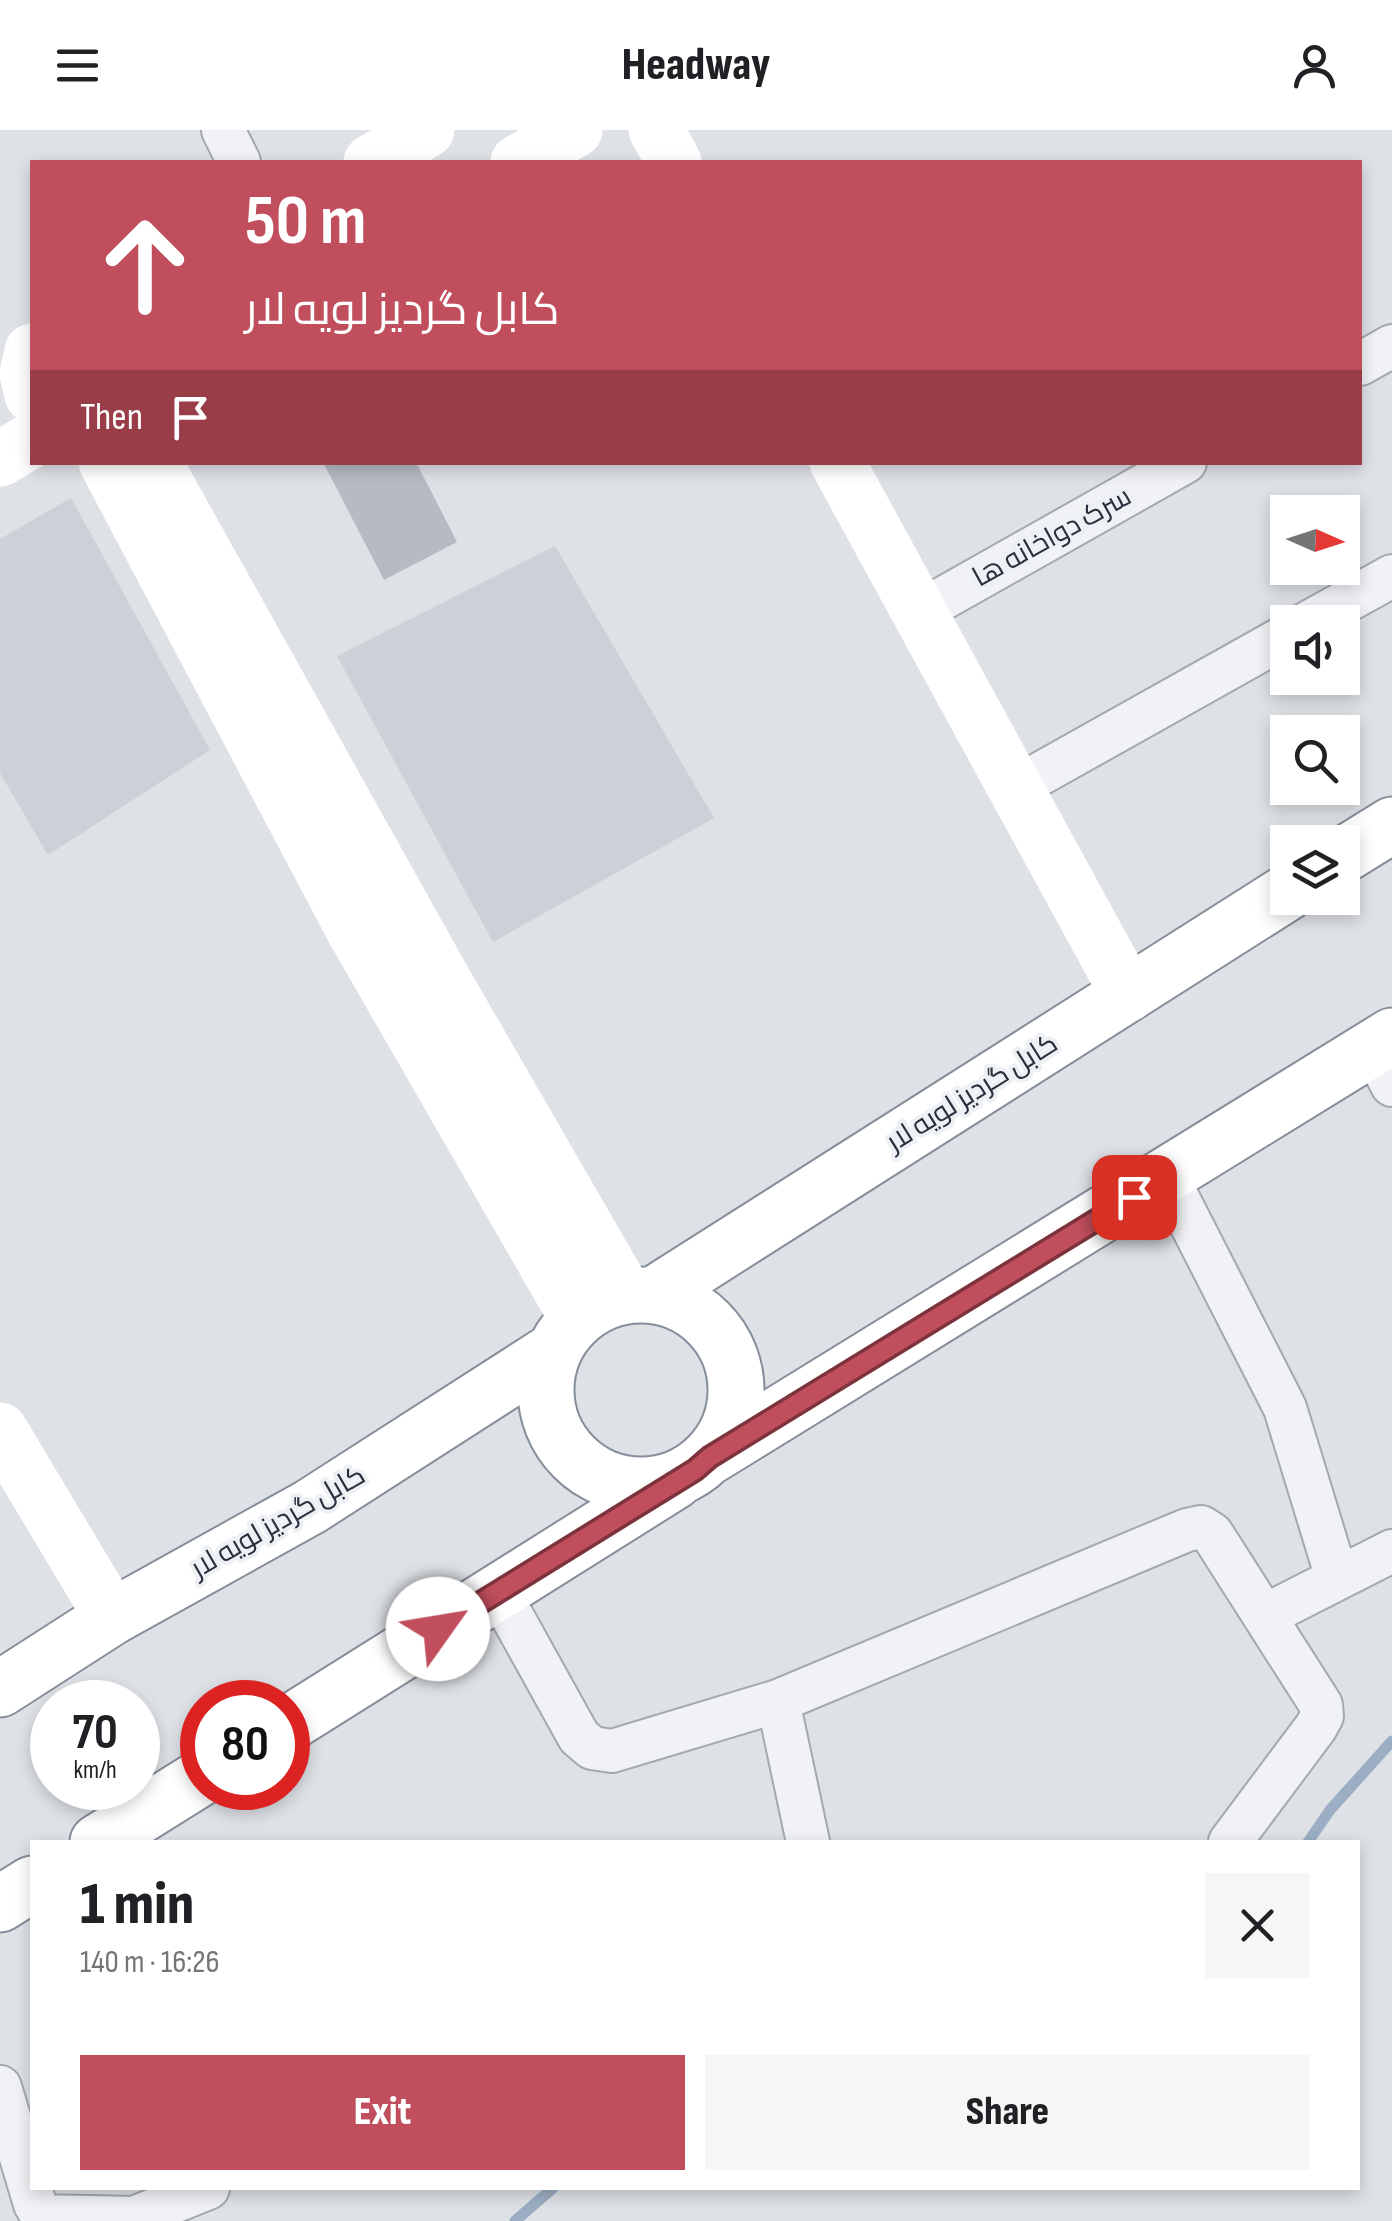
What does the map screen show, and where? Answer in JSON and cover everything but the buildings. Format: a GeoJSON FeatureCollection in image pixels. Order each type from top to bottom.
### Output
{"type":"FeatureCollection","features":[{"type":"Feature","properties":{"kind":"main road"},"geometry":{"type":"LineString","coordinates":[[374,160],[427,130]]}},
{"type":"Feature","properties":{"kind":"main road"},"geometry":{"type":"LineString","coordinates":[[522,160],[575,130]]}},
{"type":"Feature","properties":{"kind":"main road"},"geometry":{"type":"LineString","coordinates":[[656,130],[673,160]]}},
{"type":"Feature","properties":{"kind":"main road"},"geometry":{"type":"LineString","coordinates":[[0,459],[30,441]]}},
{"type":"Feature","properties":{"kind":"main road"},"geometry":{"type":"LineString","coordinates":[[108,465],[565,1334]]}},
{"type":"Feature","properties":{"kind":"main road"},"geometry":{"type":"LineString","coordinates":[[156,465],[444,981],[640,1294]]}},
{"type":"Feature","properties":{"kind":"main road"},"geometry":{"type":"LineString","coordinates":[[840,465],[1128,994]]}},
{"type":"Feature","properties":{"kind":"main road"},"geometry":{"type":"LineString","coordinates":[[1360,845],[1392,825]]}},
{"type":"Feature","properties":{"kind":"main road","name":"کابل گردیز لویه لار"},"geometry":{"type":"LineString","coordinates":[[640,1294],[1270,903]]}},
{"type":"Feature","properties":{"kind":"main road"},"geometry":{"type":"LineString","coordinates":[[310,1710],[1167,1177],[1386,1056]]}},
{"type":"Feature","properties":{"kind":"main road"},"geometry":{"type":"LineString","coordinates":[[640,1294],[684,1304],[708,1321],[726,1345],[735,1374],[736,1404],[726,1433],[694,1468],[646,1486],[614,1482],[584,1468],[562,1444],[548,1415],[545,1382],[565,1334],[600,1303],[640,1294]]}},
{"type":"Feature","properties":{"kind":"main road","name":"کابل گردیز لویه لار"},"geometry":{"type":"LineString","coordinates":[[0,1689],[112,1617],[310,1506],[565,1334]]}},
{"type":"Feature","properties":{"kind":"main road"},"geometry":{"type":"LineString","coordinates":[[0,1430],[112,1617]]}},
{"type":"Feature","properties":{"kind":"main road"},"geometry":{"type":"LineString","coordinates":[[101,1840],[180,1791]]}},
{"type":"Feature","properties":{"kind":"main road"},"geometry":{"type":"LineString","coordinates":[[0,1904],[30,1885]]}},
{"type":"Feature","properties":{"kind":"street"},"geometry":{"type":"LineString","coordinates":[[223,130],[238,160]]}},
{"type":"Feature","properties":{"kind":"street"},"geometry":{"type":"LineString","coordinates":[[1362,363],[1392,346]]}},
{"type":"Feature","properties":{"kind":"street","name":"سرک دواخانه ها"},"geometry":{"type":"LineString","coordinates":[[919,612],[1180,465]]}},
{"type":"Feature","properties":{"kind":"street"},"geometry":{"type":"LineString","coordinates":[[1340,605],[1392,576]]}},
{"type":"Feature","properties":{"kind":"street"},"geometry":{"type":"LineString","coordinates":[[1016,788],[1270,645]]}},
{"type":"Feature","properties":{"kind":"street"},"geometry":{"type":"LineString","coordinates":[[1167,1177],[1285,1408],[1337,1578]]}},
{"type":"Feature","properties":{"kind":"street"},"geometry":{"type":"LineString","coordinates":[[498,1592],[579,1737],[592,1748],[612,1751],[778,1701],[1201,1527],[1212,1534],[1321,1705],[1322,1716],[1231,1840]]}},
{"type":"Feature","properties":{"kind":"street"},"geometry":{"type":"LineString","coordinates":[[1266,1615],[1392,1551]]}},
{"type":"Feature","properties":{"kind":"street"},"geometry":{"type":"LineString","coordinates":[[778,1701],[808,1840]]}},
{"type":"Feature","properties":{"kind":"street"},"geometry":{"type":"LineString","coordinates":[[0,2087],[30,2187]]}},
{"type":"Feature","properties":{"kind":"street"},"geometry":{"type":"LineString","coordinates":[[31,2190],[42,2216],[134,2218],[203,2190]]}},
{"type":"Feature","properties":{"kind":"shaded area"},"geometry":{"type":"Polygon","coordinates":[[[71,498],[210,750],[48,855],[0,773],[0,539],[71,498]]]}},
{"type":"Feature","properties":{"kind":"shaded area"},"geometry":{"type":"Polygon","coordinates":[[[555,546],[714,818],[493,942],[337,656],[555,546]]]}},
{"type":"Feature","properties":{"kind":"waterway"},"geometry":{"type":"LineString","coordinates":[[1309,1840],[1330,1810],[1392,1741]]}},
{"type":"Feature","properties":{"kind":"waterway"},"geometry":{"type":"LineString","coordinates":[[515,2221],[551,2190]]}},
{"type":"Feature","properties":{"kind":"route"},"geometry":{"type":"LineString","coordinates":[[438,1629],[1134,1197]]}}]}
